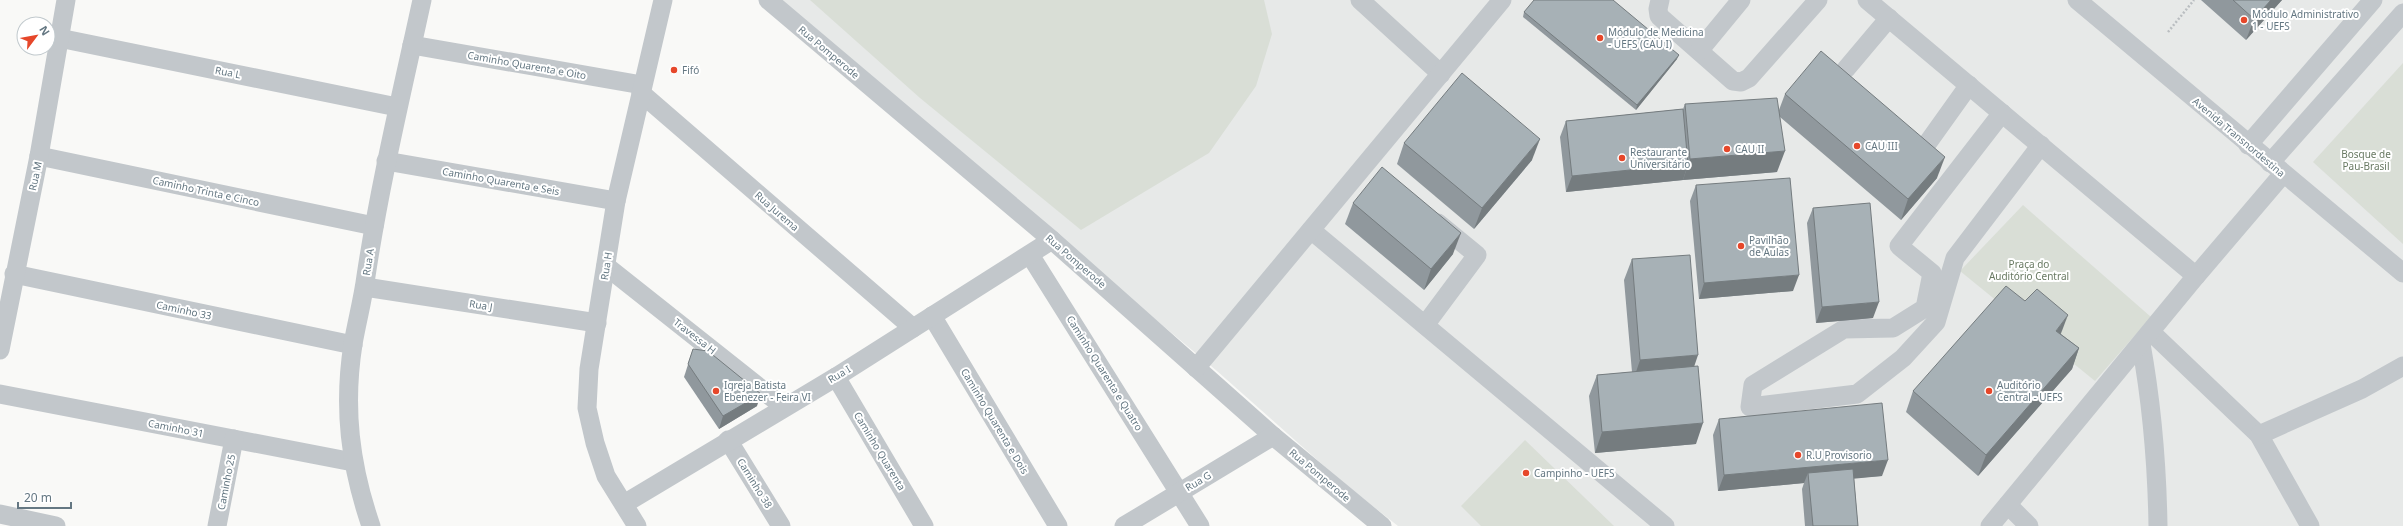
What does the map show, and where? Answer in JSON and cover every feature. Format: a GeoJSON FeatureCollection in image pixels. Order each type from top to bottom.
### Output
{"type":"FeatureCollection","features":[{"type":"Feature","properties":{"kind":"street","name":"Rua M"},"geometry":{"type":"LineString","coordinates":[[0,350],[14,274],[39,156],[66,0]]}},
{"type":"Feature","properties":{"kind":"street","name":"Rua A"},"geometry":{"type":"LineString","coordinates":[[371,526],[353,462],[349,392],[353,345],[365,286],[386,161],[422,0]]}},
{"type":"Feature","properties":{"kind":"street","name":"Rua H"},"geometry":{"type":"LineString","coordinates":[[637,526],[606,476],[595,443],[587,408],[588,369],[597,323],[616,201],[663,0]]}},
{"type":"Feature","properties":{"kind":"street","name":"Rua Pomperode"},"geometry":{"type":"LineString","coordinates":[[768,0],[1199,364],[1273,436],[1382,526]]}},
{"type":"Feature","properties":{"kind":"street"},"geometry":{"type":"LineString","coordinates":[[1360,0],[1441,74]]}},
{"type":"Feature","properties":{"kind":"street"},"geometry":{"type":"LineString","coordinates":[[1199,364],[1311,230],[1372,168],[1441,74],[1502,0]]}},
{"type":"Feature","properties":{"kind":"street"},"geometry":{"type":"LineString","coordinates":[[1660,0],[1658,9],[1659,16],[1733,80],[1741,82],[1749,78],[1818,0]]}},
{"type":"Feature","properties":{"kind":"street"},"geometry":{"type":"LineString","coordinates":[[1699,50],[1741,0]]}},
{"type":"Feature","properties":{"kind":"street"},"geometry":{"type":"LineString","coordinates":[[1867,0],[2196,276]]}},
{"type":"Feature","properties":{"kind":"street","name":"Avenida Transnordestina"},"geometry":{"type":"LineString","coordinates":[[2077,0],[2248,145],[2403,273]]}},
{"type":"Feature","properties":{"kind":"street"},"geometry":{"type":"LineString","coordinates":[[2248,145],[2373,0]]}},
{"type":"Feature","properties":{"kind":"street"},"geometry":{"type":"LineString","coordinates":[[1990,526],[2196,276],[2277,168],[2403,13]]}},
{"type":"Feature","properties":{"kind":"street"},"geometry":{"type":"LineString","coordinates":[[1846,69],[1889,18]]}},
{"type":"Feature","properties":{"kind":"street","name":"Rua L"},"geometry":{"type":"LineString","coordinates":[[60,38],[397,107]]}},
{"type":"Feature","properties":{"kind":"street","name":"Caminho Quarenta e Oito"},"geometry":{"type":"LineString","coordinates":[[412,45],[641,89]]}},
{"type":"Feature","properties":{"kind":"street"},"geometry":{"type":"LineString","coordinates":[[1924,148],[1969,86]]}},
{"type":"Feature","properties":{"kind":"street","name":"Rua Jurema"},"geometry":{"type":"LineString","coordinates":[[641,89],[913,328]]}},
{"type":"Feature","properties":{"kind":"street"},"geometry":{"type":"LineString","coordinates":[[2002,113],[1899,246],[1932,273],[1925,308],[1893,328],[1844,329],[1753,386],[1750,407],[1857,394],[1903,358],[1936,322],[1956,258],[2040,145]]}},
{"type":"Feature","properties":{"kind":"street","name":"Caminho Trinta e Cinco"},"geometry":{"type":"LineString","coordinates":[[39,156],[374,226]]}},
{"type":"Feature","properties":{"kind":"street","name":"Caminho Quarenta e Seis"},"geometry":{"type":"LineString","coordinates":[[386,161],[616,201]]}},
{"type":"Feature","properties":{"kind":"street"},"geometry":{"type":"LineString","coordinates":[[1425,212],[1478,255],[1425,325]]}},
{"type":"Feature","properties":{"kind":"street"},"geometry":{"type":"LineString","coordinates":[[1311,230],[1665,526]]}},
{"type":"Feature","properties":{"kind":"street","name":"Rua I"},"geometry":{"type":"LineString","coordinates":[[624,504],[728,440],[836,377],[1052,240]]}},
{"type":"Feature","properties":{"kind":"street","name":"Caminho Quarenta e Quatro"},"geometry":{"type":"LineString","coordinates":[[1030,255],[1200,526]]}},
{"type":"Feature","properties":{"kind":"street","name":"Travessa H"},"geometry":{"type":"LineString","coordinates":[[606,266],[784,407]]}},
{"type":"Feature","properties":{"kind":"street","name":"Caminho 33"},"geometry":{"type":"LineString","coordinates":[[14,274],[353,345]]}},
{"type":"Feature","properties":{"kind":"street","name":"Rua J"},"geometry":{"type":"LineString","coordinates":[[365,286],[597,323]]}},
{"type":"Feature","properties":{"kind":"street","name":"Caminho Quarenta e Dois"},"geometry":{"type":"LineString","coordinates":[[932,316],[1058,526]]}},
{"type":"Feature","properties":{"kind":"street"},"geometry":{"type":"LineString","coordinates":[[2146,338],[2259,435],[2310,526]]}},
{"type":"Feature","properties":{"kind":"street"},"geometry":{"type":"LineString","coordinates":[[2146,338],[2156,450],[2158,526]]}},
{"type":"Feature","properties":{"kind":"street"},"geometry":{"type":"LineString","coordinates":[[2259,435],[2362,389],[2403,366]]}},
{"type":"Feature","properties":{"kind":"street","name":"Caminho Quarenta"},"geometry":{"type":"LineString","coordinates":[[836,377],[924,526]]}},
{"type":"Feature","properties":{"kind":"street","name":"Caminho 31"},"geometry":{"type":"LineString","coordinates":[[0,394],[353,462]]}},
{"type":"Feature","properties":{"kind":"street","name":"Rua G"},"geometry":{"type":"LineString","coordinates":[[1124,526],[1273,436]]}},
{"type":"Feature","properties":{"kind":"street","name":"Caminho 25"},"geometry":{"type":"LineString","coordinates":[[217,526],[234,439]]}},
{"type":"Feature","properties":{"kind":"street","name":"Caminho 38"},"geometry":{"type":"LineString","coordinates":[[728,440],[781,526]]}},
{"type":"Feature","properties":{"kind":"street"},"geometry":{"type":"LineString","coordinates":[[2008,505],[2029,526]]}},
{"type":"Feature","properties":{"kind":"street"},"geometry":{"type":"LineString","coordinates":[[0,514],[56,526]]}},
{"type":"Feature","properties":{"kind":"path"},"geometry":{"type":"LineString","coordinates":[[2168,32],[2194,0]]}},
{"type":"Feature","properties":{"kind":"shaded area"},"geometry":{"type":"Polygon","coordinates":[[[781,0],[2403,0],[2403,526],[1398,526],[1341,481],[1217,371],[1056,236],[781,0]]]}},
{"type":"Feature","properties":{"kind":"green space"},"geometry":{"type":"Polygon","coordinates":[[[810,0],[1264,0],[1272,34],[1256,86],[1209,153],[1081,230],[920,98],[810,0]]]}},
{"type":"Feature","properties":{"kind":"green space","name":"Bosque de Pau-Brasil"},"geometry":{"type":"Polygon","coordinates":[[[2403,63],[2403,244],[2313,162],[2403,63]]]}},
{"type":"Feature","properties":{"kind":"green space","name":"Praça do Auditório Central"},"geometry":{"type":"Polygon","coordinates":[[[2023,205],[2151,317],[2095,381],[1960,271],[2023,205]]]}},
{"type":"Feature","properties":{"kind":"green space","name":"Campinho - UEFS"},"geometry":{"type":"Polygon","coordinates":[[[1525,440],[1614,526],[1481,526],[1461,506],[1525,440]]]}},
{"type":"Feature","properties":{"kind":"building","name":"Módulo de Medicina - UEFS (CAU I)"},"geometry":{"type":"Polygon","coordinates":[[[1534,0],[1613,0],[1679,55],[1637,105],[1524,12],[1534,0]]]}},
{"type":"Feature","properties":{"kind":"building"},"geometry":{"type":"Polygon","coordinates":[[[2233,0],[2271,0],[2254,19],[2233,0]]]}},
{"type":"Feature","properties":{"kind":"building"},"geometry":{"type":"Polygon","coordinates":[[[1821,51],[1945,157],[1908,199],[1785,94],[1821,51]]]}},
{"type":"Feature","properties":{"kind":"building"},"geometry":{"type":"Polygon","coordinates":[[[1462,73],[1540,139],[1482,208],[1404,143],[1462,73]]]}},
{"type":"Feature","properties":{"kind":"building"},"geometry":{"type":"Polygon","coordinates":[[[1777,98],[1785,151],[1690,159],[1685,104],[1777,98]]]}},
{"type":"Feature","properties":{"kind":"building","name":"Restaurante Universitário"},"geometry":{"type":"Polygon","coordinates":[[[1683,109],[1688,164],[1572,176],[1566,121],[1683,109]]]}},
{"type":"Feature","properties":{"kind":"building"},"geometry":{"type":"Polygon","coordinates":[[[1382,167],[1461,233],[1431,269],[1353,203],[1382,167]]]}},
{"type":"Feature","properties":{"kind":"building","name":"Pavilhão de Aulas"},"geometry":{"type":"Polygon","coordinates":[[[1790,178],[1799,275],[1704,283],[1696,185],[1790,178]]]}},
{"type":"Feature","properties":{"kind":"building"},"geometry":{"type":"Polygon","coordinates":[[[1870,203],[1879,302],[1822,307],[1813,208],[1870,203]]]}},
{"type":"Feature","properties":{"kind":"building"},"geometry":{"type":"Polygon","coordinates":[[[1690,255],[1698,355],[1640,360],[1632,259],[1690,255]]]}},
{"type":"Feature","properties":{"kind":"building","name":"Auditório Central - UEFS"},"geometry":{"type":"Polygon","coordinates":[[[2006,286],[2025,301],[2037,289],[2068,315],[2056,331],[2079,348],[1986,455],[1913,391],[2006,286]]]}},
{"type":"Feature","properties":{"kind":"building"},"geometry":{"type":"Polygon","coordinates":[[[693,349],[708,351],[761,394],[723,416],[688,364],[693,349]]]}},
{"type":"Feature","properties":{"kind":"building"},"geometry":{"type":"Polygon","coordinates":[[[1698,366],[1703,423],[1602,432],[1597,375],[1698,366]]]}},
{"type":"Feature","properties":{"kind":"building","name":"R.U Provisorio"},"geometry":{"type":"Polygon","coordinates":[[[1882,403],[1888,460],[1724,475],[1719,419],[1882,403]]]}},
{"type":"Feature","properties":{"kind":"building"},"geometry":{"type":"Polygon","coordinates":[[[1853,469],[1858,526],[1813,526],[1808,473],[1853,469]]]}},
{"type":"Feature","properties":{"kind":"place","name":"Módulo Administrativo 1 - UEFS"},"geometry":{"type":"Point","coordinates":[2244,20]}},
{"type":"Feature","properties":{"kind":"place","name":"Módulo de Medicina - UEFS (CAU I)"},"geometry":{"type":"Point","coordinates":[1600,38]}},
{"type":"Feature","properties":{"kind":"place","name":"Fifó"},"geometry":{"type":"Point","coordinates":[674,70]}},
{"type":"Feature","properties":{"kind":"place","name":"CAU III"},"geometry":{"type":"Point","coordinates":[1857,146]}},
{"type":"Feature","properties":{"kind":"place","name":"CAU II"},"geometry":{"type":"Point","coordinates":[1727,149]}},
{"type":"Feature","properties":{"kind":"place","name":"Restaurante Universitário"},"geometry":{"type":"Point","coordinates":[1622,158]}},
{"type":"Feature","properties":{"kind":"place","name":"Pavilhão de Aulas"},"geometry":{"type":"Point","coordinates":[1741,246]}},
{"type":"Feature","properties":{"kind":"place","name":"Igreja Batista Ebenezer - Feira VI"},"geometry":{"type":"Point","coordinates":[716,391]}},
{"type":"Feature","properties":{"kind":"place","name":"Auditório Central - UEFS"},"geometry":{"type":"Point","coordinates":[1989,391]}},
{"type":"Feature","properties":{"kind":"place","name":"R.U Provisorio"},"geometry":{"type":"Point","coordinates":[1798,455]}},
{"type":"Feature","properties":{"kind":"place","name":"Campinho - UEFS"},"geometry":{"type":"Point","coordinates":[1526,473]}}]}
